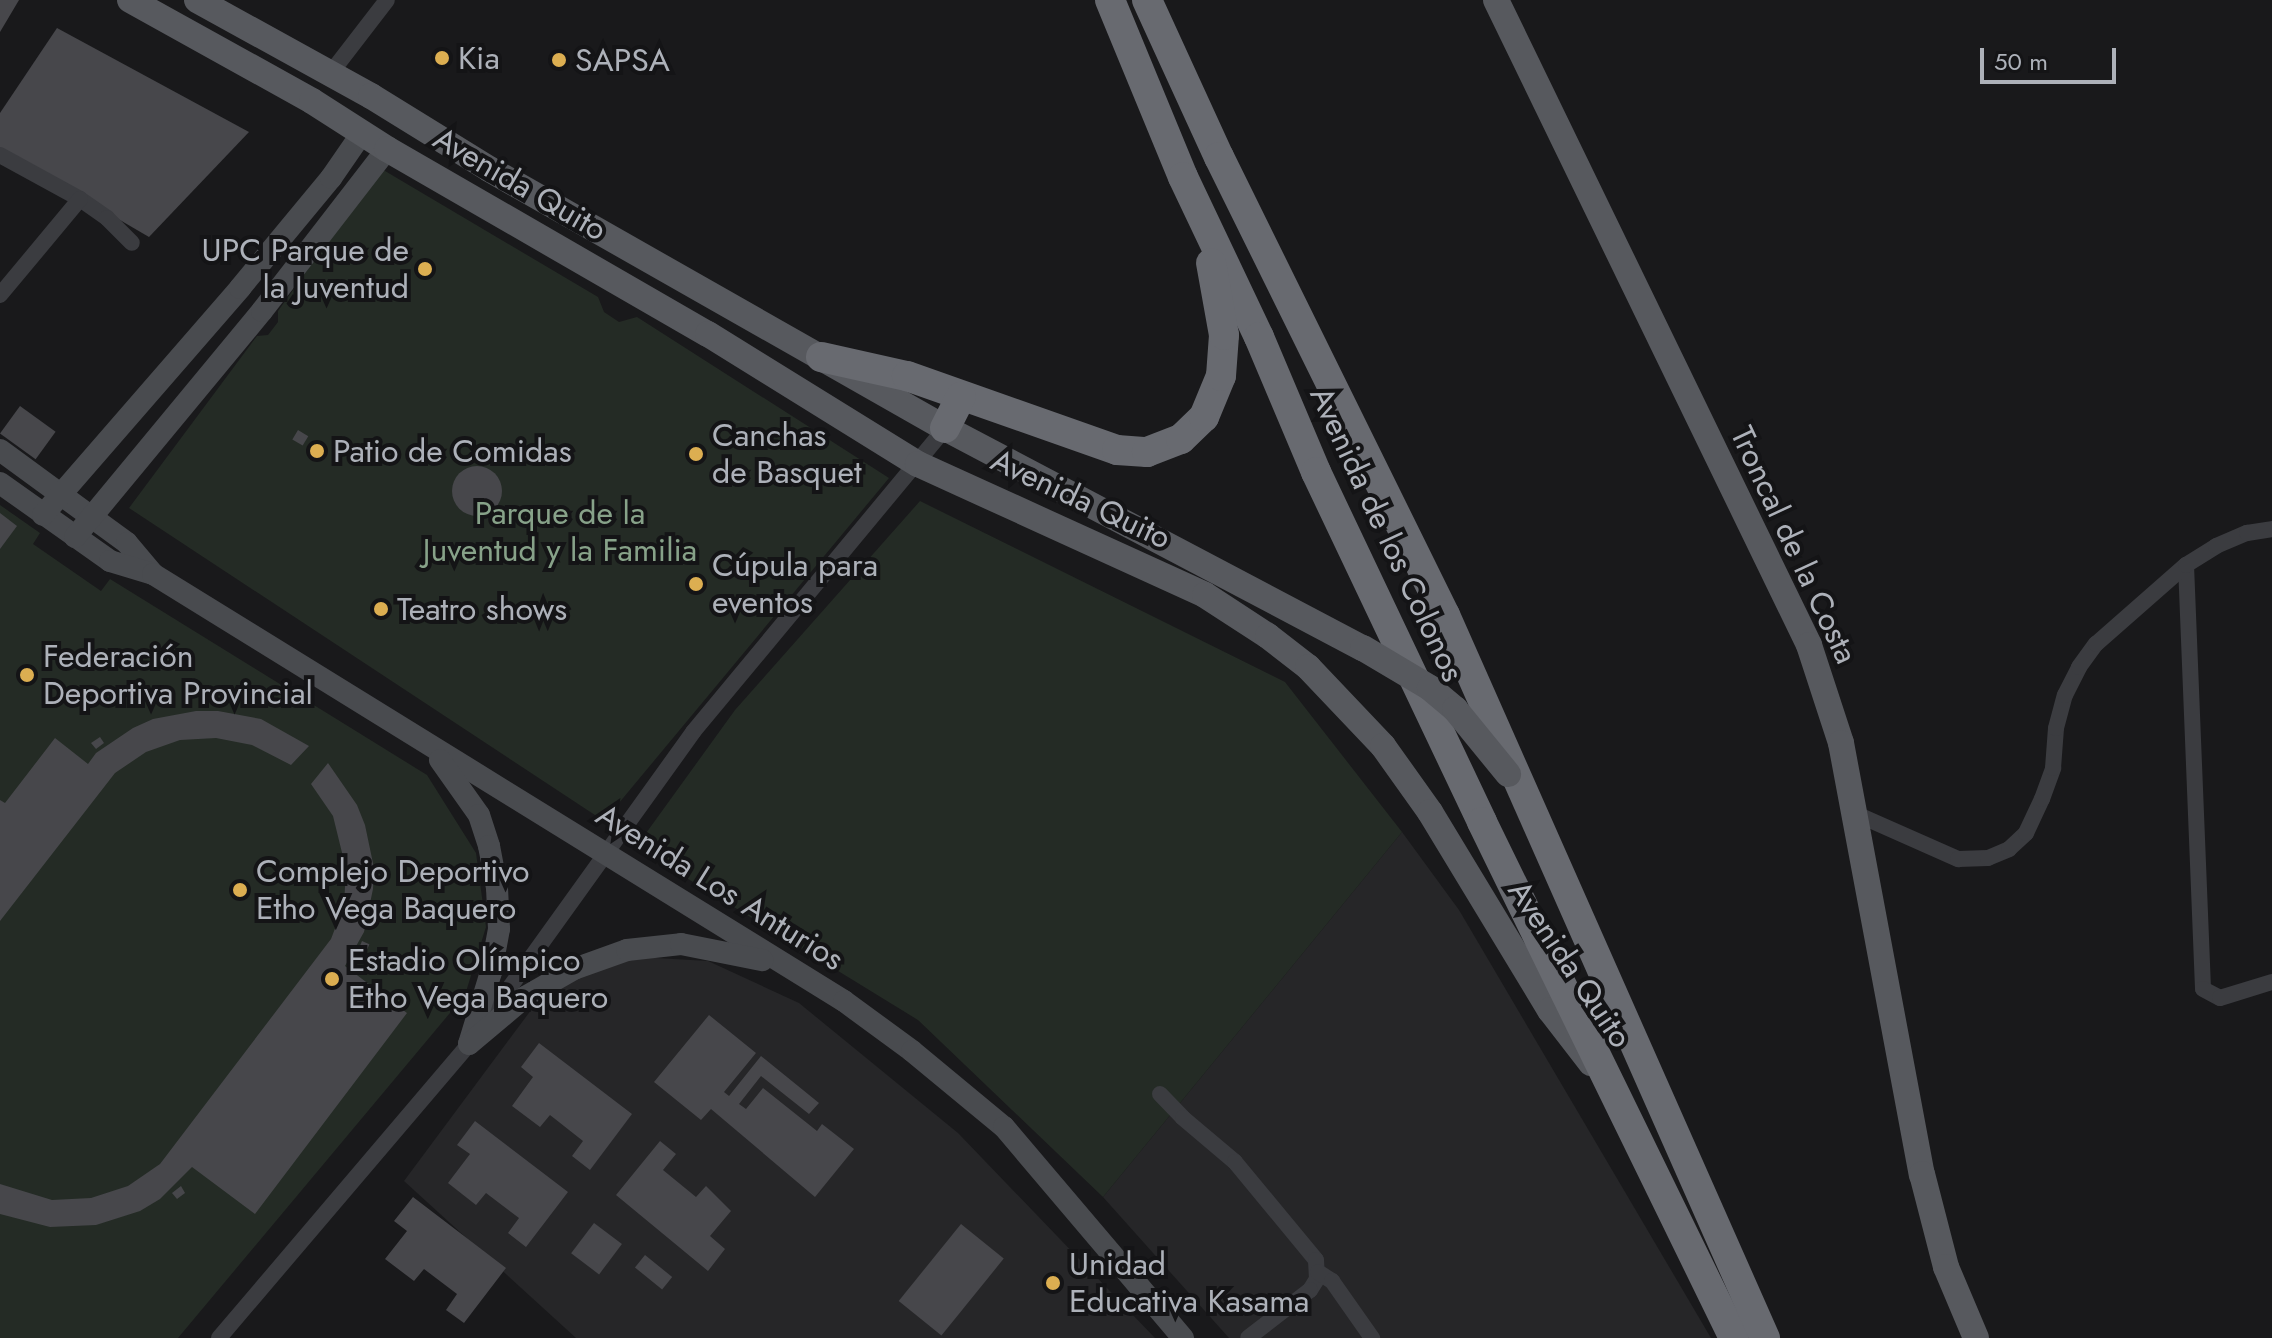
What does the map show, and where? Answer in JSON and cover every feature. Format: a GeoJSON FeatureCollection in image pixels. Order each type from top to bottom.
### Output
{"type":"FeatureCollection","features":[{"type":"Feature","properties":{"kind":"highway","name":"Avenida de los Colonos"},"geometry":{"type":"LineString","coordinates":[[1110,0],[1183,177],[1259,337],[1322,485],[1613,1091]]}},
{"type":"Feature","properties":{"kind":"highway","name":"Avenida de los Colonos"},"geometry":{"type":"LineString","coordinates":[[1147,0],[1271,265],[1445,615],[1548,852]]}},
{"type":"Feature","properties":{"kind":"highway"},"geometry":{"type":"LineString","coordinates":[[821,357],[907,376],[1117,450],[1147,452],[1181,439],[1204,417],[1221,376],[1224,335],[1213,270],[1183,177]]}},
{"type":"Feature","properties":{"kind":"highway"},"geometry":{"type":"LineString","coordinates":[[945,428],[961,397]]}},
{"type":"Feature","properties":{"kind":"highway","name":"Avenida Quito"},"geometry":{"type":"LineString","coordinates":[[1548,852],[1765,1338]]}},
{"type":"Feature","properties":{"kind":"highway","name":"Avenida Quito"},"geometry":{"type":"LineString","coordinates":[[1613,1091],[1734,1338]]}},
{"type":"Feature","properties":{"kind":"main road","name":"Avenida Quito"},"geometry":{"type":"LineString","coordinates":[[130,0],[708,334],[918,464],[1205,595],[1268,636],[1308,667],[1346,704],[1406,779],[1550,1010],[1613,1091]]}},
{"type":"Feature","properties":{"kind":"main road","name":"Avenida Quito"},"geometry":{"type":"LineString","coordinates":[[197,0],[945,428],[1363,648],[1430,688],[1455,709],[1508,774],[1548,852]]}},
{"type":"Feature","properties":{"kind":"main road","name":"Troncal de la Costa"},"geometry":{"type":"LineString","coordinates":[[1496,0],[1809,645],[1841,743],[1922,1174],[1946,1267],[1976,1338]]}},
{"type":"Feature","properties":{"kind":"street"},"geometry":{"type":"LineString","coordinates":[[330,74],[387,0]]}},
{"type":"Feature","properties":{"kind":"street"},"geometry":{"type":"LineString","coordinates":[[43,515],[240,288],[331,178],[362,133]]}},
{"type":"Feature","properties":{"kind":"street"},"geometry":{"type":"LineString","coordinates":[[75,537],[262,311],[387,149]]}},
{"type":"Feature","properties":{"kind":"street"},"geometry":{"type":"LineString","coordinates":[[0,155],[80,199],[107,218],[132,243]]}},
{"type":"Feature","properties":{"kind":"street"},"geometry":{"type":"LineString","coordinates":[[0,295],[80,199]]}},
{"type":"Feature","properties":{"kind":"street"},"geometry":{"type":"LineString","coordinates":[[240,288],[262,311]]}},
{"type":"Feature","properties":{"kind":"street"},"geometry":{"type":"LineString","coordinates":[[161,379],[187,402]]}},
{"type":"Feature","properties":{"kind":"street"},"geometry":{"type":"LineString","coordinates":[[219,1338],[469,1044],[693,732],[945,428]]}},
{"type":"Feature","properties":{"kind":"street","name":"Avenida Los Anturios"},"geometry":{"type":"LineString","coordinates":[[0,450],[127,543],[153,574]]}},
{"type":"Feature","properties":{"kind":"street","name":"Avenida Los Anturios"},"geometry":{"type":"LineString","coordinates":[[0,483],[110,561],[153,574],[797,970],[912,1051],[1004,1127],[1183,1338]]}},
{"type":"Feature","properties":{"kind":"street"},"geometry":{"type":"LineString","coordinates":[[1854,813],[1958,859],[1988,858],[2009,849],[2026,833],[2042,799],[2053,768],[2056,728],[2079,667],[2096,644],[2186,565],[2216,546],[2247,533],[2272,529]]}},
{"type":"Feature","properties":{"kind":"street"},"geometry":{"type":"LineString","coordinates":[[2186,565],[2203,989],[2220,998],[2272,982]]}},
{"type":"Feature","properties":{"kind":"street"},"geometry":{"type":"LineString","coordinates":[[424,741],[458,782],[479,815],[497,888],[499,929],[469,1044]]}},
{"type":"Feature","properties":{"kind":"street"},"geometry":{"type":"LineString","coordinates":[[469,1044],[525,997],[574,969],[627,950],[681,944],[738,952],[797,970]]}},
{"type":"Feature","properties":{"kind":"street"},"geometry":{"type":"LineString","coordinates":[[1160,1094],[1190,1125],[1235,1162],[1278,1209],[1316,1260],[1318,1272],[1310,1290],[1248,1338]]}},
{"type":"Feature","properties":{"kind":"street"},"geometry":{"type":"LineString","coordinates":[[1318,1272],[1332,1281],[1372,1338]]}},
{"type":"Feature","properties":{"kind":"shaded area"},"geometry":{"type":"Polygon","coordinates":[[[1402,832],[1459,910],[1711,1338],[1229,1338],[1103,1197],[1402,832]]]}},
{"type":"Feature","properties":{"kind":"shaded area"},"geometry":{"type":"Polygon","coordinates":[[[639,957],[708,961],[799,1003],[958,1133],[1155,1338],[576,1338],[404,1181],[540,998],[589,968],[639,957]]]}},
{"type":"Feature","properties":{"kind":"green space","name":"Parque de la Juventud y la Familia"},"geometry":{"type":"Polygon","coordinates":[[[380,168],[598,297],[604,312],[619,322],[637,317],[889,478],[604,821],[129,508],[257,336],[268,335],[278,322],[278,311],[380,168]]]}},
{"type":"Feature","properties":{"kind":"green space"},"geometry":{"type":"Polygon","coordinates":[[[920,501],[1285,682],[1402,832],[1103,1197],[918,1020],[636,847],[735,710],[920,501]]]}},
{"type":"Feature","properties":{"kind":"green space","name":"Complejo Deportivo Etho Vega Baquero"},"geometry":{"type":"Polygon","coordinates":[[[0,505],[40,533],[33,544],[101,591],[110,579],[427,775],[476,853],[486,927],[465,995],[178,1338],[0,1338],[0,505]]]}},
{"type":"Feature","properties":{"kind":"building"},"geometry":{"type":"Polygon","coordinates":[[[0,0],[19,0],[0,32],[0,0]]]}},
{"type":"Feature","properties":{"kind":"building"},"geometry":{"type":"Polygon","coordinates":[[[57,28],[249,132],[149,237],[0,150],[0,113],[57,28]]]}},
{"type":"Feature","properties":{"kind":"building"},"geometry":{"type":"Polygon","coordinates":[[[20,406],[56,432],[36,459],[0,434],[20,406]]]}},
{"type":"Feature","properties":{"kind":"building"},"geometry":{"type":"Polygon","coordinates":[[[298,430],[308,436],[303,446],[292,439],[298,430]]]}},
{"type":"Feature","properties":{"kind":"building","name":"Patio de Comidas"},"geometry":{"type":"Polygon","coordinates":[[[316,444],[325,450],[320,458],[310,452],[316,444]]]}},
{"type":"Feature","properties":{"kind":"building"},"geometry":{"type":"Polygon","coordinates":[[[477,466],[495,473],[502,491],[495,509],[477,516],[459,509],[452,491],[459,473],[477,466]]]}},
{"type":"Feature","properties":{"kind":"building"},"geometry":{"type":"Polygon","coordinates":[[[0,513],[17,526],[0,549],[0,513]]]}},
{"type":"Feature","properties":{"kind":"building"},"geometry":{"type":"Polygon","coordinates":[[[196,711],[218,711],[261,719],[309,746],[291,765],[252,745],[216,738],[180,740],[146,752],[115,773],[0,921],[0,800],[5,803],[55,738],[88,764],[96,753],[133,728],[153,719],[196,711]]]}},
{"type":"Feature","properties":{"kind":"building"},"geometry":{"type":"Polygon","coordinates":[[[100,737],[104,743],[96,749],[91,743],[100,737]]]}},
{"type":"Feature","properties":{"kind":"building","name":"Estadio Olímpico Etho Vega Baquero"},"geometry":{"type":"Polygon","coordinates":[[[328,763],[357,805],[365,825],[374,868],[364,932],[345,966],[407,1013],[255,1214],[192,1167],[160,1199],[140,1211],[96,1225],[50,1227],[0,1214],[0,1184],[52,1200],[91,1198],[128,1186],[160,1164],[331,939],[344,905],[346,869],[333,816],[311,784],[328,763]]]}},
{"type":"Feature","properties":{"kind":"building"},"geometry":{"type":"Polygon","coordinates":[[[362,941],[369,944],[365,954],[358,951],[362,941]]]}},
{"type":"Feature","properties":{"kind":"building"},"geometry":{"type":"Polygon","coordinates":[[[709,1015],[756,1053],[724,1092],[729,1096],[761,1056],[819,1103],[809,1114],[761,1076],[739,1104],[746,1109],[763,1088],[817,1131],[822,1124],[854,1149],[815,1197],[711,1109],[701,1120],[654,1082],[709,1015]]]}},
{"type":"Feature","properties":{"kind":"building"},"geometry":{"type":"Polygon","coordinates":[[[539,1043],[632,1114],[590,1170],[572,1156],[583,1141],[550,1115],[540,1127],[512,1106],[533,1077],[521,1067],[539,1043]]]}},
{"type":"Feature","properties":{"kind":"building"},"geometry":{"type":"Polygon","coordinates":[[[475,1121],[568,1192],[526,1247],[508,1233],[519,1218],[486,1193],[476,1205],[448,1183],[470,1154],[457,1145],[475,1121]]]}},
{"type":"Feature","properties":{"kind":"building"},"geometry":{"type":"Polygon","coordinates":[[[660,1141],[676,1154],[663,1170],[696,1197],[706,1186],[731,1211],[710,1236],[725,1249],[708,1271],[616,1195],[660,1141]]]}},
{"type":"Feature","properties":{"kind":"building"},"geometry":{"type":"Polygon","coordinates":[[[181,1186],[185,1193],[177,1199],[172,1193],[181,1186]]]}},
{"type":"Feature","properties":{"kind":"building"},"geometry":{"type":"Polygon","coordinates":[[[413,1197],[506,1268],[464,1323],[446,1310],[457,1294],[424,1269],[414,1281],[385,1259],[407,1231],[394,1221],[413,1197]]]}},
{"type":"Feature","properties":{"kind":"building"},"geometry":{"type":"Polygon","coordinates":[[[594,1223],[622,1244],[599,1274],[571,1253],[594,1223]]]}},
{"type":"Feature","properties":{"kind":"building"},"geometry":{"type":"Polygon","coordinates":[[[961,1224],[1004,1259],[941,1336],[899,1301],[961,1224]]]}},
{"type":"Feature","properties":{"kind":"building"},"geometry":{"type":"Polygon","coordinates":[[[645,1255],[672,1277],[662,1289],[635,1267],[645,1255]]]}},
{"type":"Feature","properties":{"kind":"place","name":"Kia"},"geometry":{"type":"Point","coordinates":[442,58]}},
{"type":"Feature","properties":{"kind":"place","name":"SAPSA"},"geometry":{"type":"Point","coordinates":[559,60]}},
{"type":"Feature","properties":{"kind":"place","name":"UPC Parque de la Juventud"},"geometry":{"type":"Point","coordinates":[425,269]}},
{"type":"Feature","properties":{"kind":"place","name":"Patio de Comidas"},"geometry":{"type":"Point","coordinates":[317,451]}},
{"type":"Feature","properties":{"kind":"place","name":"Canchas de Basquet"},"geometry":{"type":"Point","coordinates":[696,454]}},
{"type":"Feature","properties":{"kind":"place","name":"Cúpula para eventos"},"geometry":{"type":"Point","coordinates":[696,584]}},
{"type":"Feature","properties":{"kind":"place","name":"Teatro shows"},"geometry":{"type":"Point","coordinates":[381,609]}},
{"type":"Feature","properties":{"kind":"place","name":"Federación Deportiva Provincial"},"geometry":{"type":"Point","coordinates":[27,675]}},
{"type":"Feature","properties":{"kind":"place","name":"Complejo Deportivo Etho Vega Baquero"},"geometry":{"type":"Point","coordinates":[240,890]}},
{"type":"Feature","properties":{"kind":"place","name":"Estadio Olímpico Etho Vega Baquero"},"geometry":{"type":"Point","coordinates":[332,979]}},
{"type":"Feature","properties":{"kind":"place","name":"Unidad Educativa Kasama"},"geometry":{"type":"Point","coordinates":[1053,1283]}}]}
